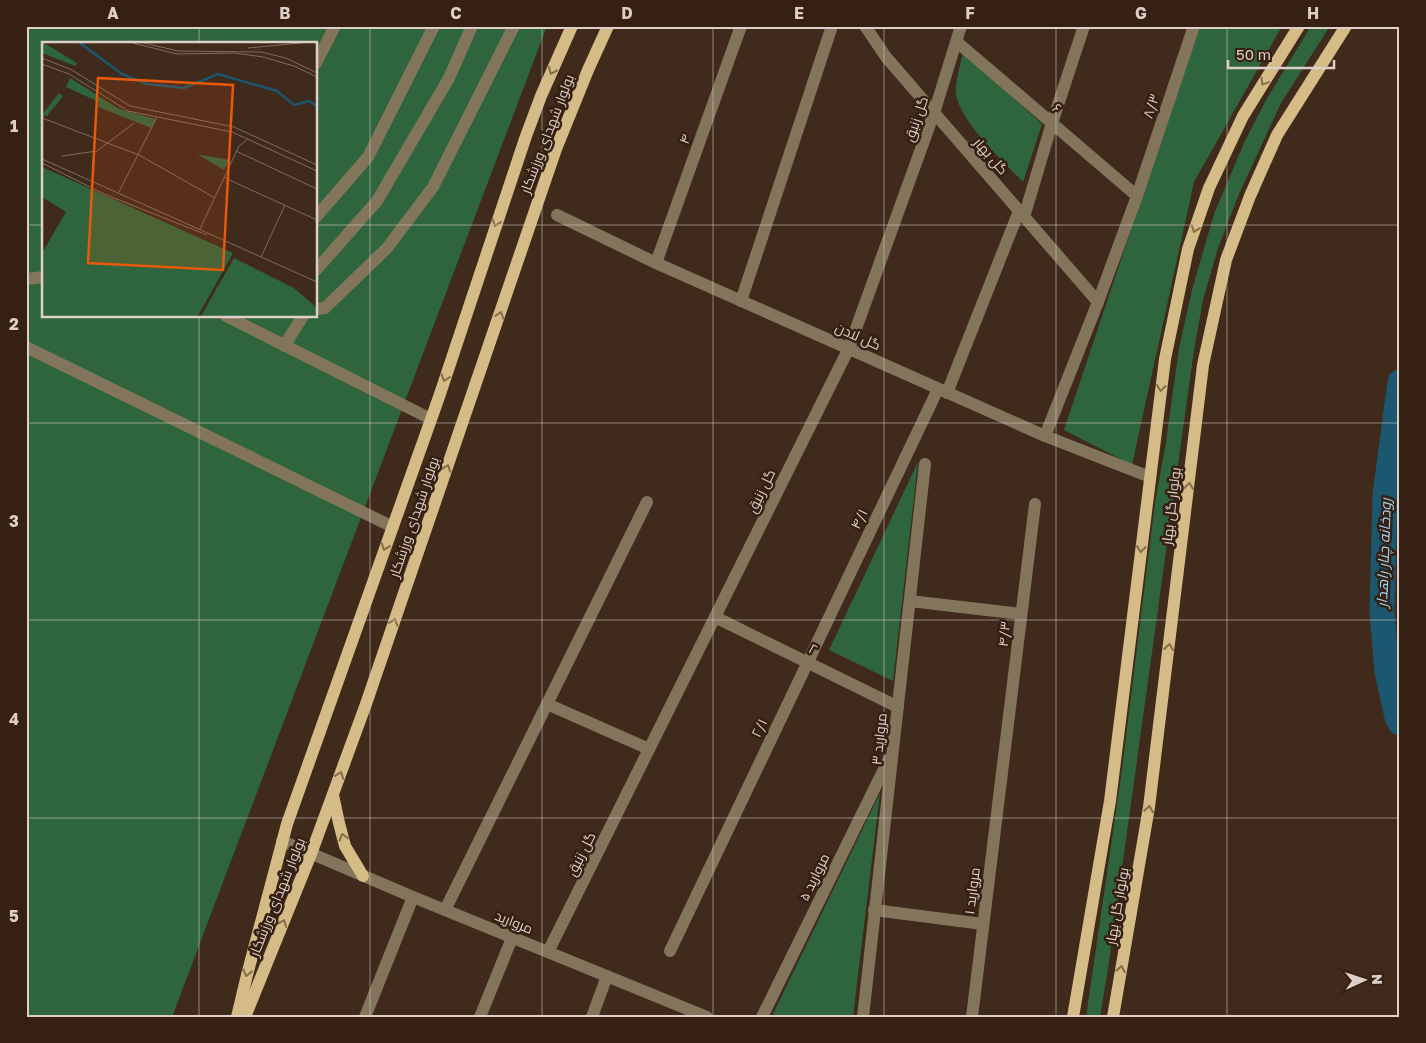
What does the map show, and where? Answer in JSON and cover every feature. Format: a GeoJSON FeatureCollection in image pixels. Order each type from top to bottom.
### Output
{"type":"FeatureCollection","features":[{"type":"Feature","properties":{"kind":"main road","name":"بولوار شهدای ورزشکار"},"geometry":{"type":"LineString","coordinates":[[237,1017],[246,975],[287,824],[431,419],[526,136],[541,96],[572,26]]}},
{"type":"Feature","properties":{"kind":"main road","name":"بولوار شهدای ورزشکار"},"geometry":{"type":"LineString","coordinates":[[245,1017],[311,854],[366,704],[556,149],[608,26]]}},
{"type":"Feature","properties":{"kind":"main road","name":"بولوار گل بهار"},"geometry":{"type":"LineString","coordinates":[[1073,1017],[1110,801],[1165,358],[1188,249],[1209,188],[1243,116],[1299,26]]}},
{"type":"Feature","properties":{"kind":"main road","name":"بولوار گل بهار"},"geometry":{"type":"LineString","coordinates":[[1113,1017],[1149,807],[1204,365],[1226,260],[1250,196],[1277,135],[1346,26]]}},
{"type":"Feature","properties":{"kind":"main road"},"geometry":{"type":"LineString","coordinates":[[333,793],[346,846],[363,876]]}},
{"type":"Feature","properties":{"kind":"street"},"geometry":{"type":"LineString","coordinates":[[318,59],[334,26]]}},
{"type":"Feature","properties":{"kind":"street"},"geometry":{"type":"LineString","coordinates":[[318,215],[368,157],[434,26]]}},
{"type":"Feature","properties":{"kind":"street"},"geometry":{"type":"LineString","coordinates":[[318,268],[377,201],[449,78],[472,26]]}},
{"type":"Feature","properties":{"kind":"street"},"geometry":{"type":"LineString","coordinates":[[318,309],[325,308],[387,248],[433,187],[514,26]]}},
{"type":"Feature","properties":{"kind":"street","name":"۴"},"geometry":{"type":"LineString","coordinates":[[656,263],[741,26]]}},
{"type":"Feature","properties":{"kind":"street"},"geometry":{"type":"LineString","coordinates":[[741,301],[832,26]]}},
{"type":"Feature","properties":{"kind":"street","name":"گل بهار"},"geometry":{"type":"LineString","coordinates":[[866,26],[886,57],[1098,302]]}},
{"type":"Feature","properties":{"kind":"street","name":"گل زنبق"},"geometry":{"type":"LineString","coordinates":[[548,952],[849,348],[934,113],[961,26]]}},
{"type":"Feature","properties":{"kind":"street"},"geometry":{"type":"LineString","coordinates":[[943,391],[1022,214],[1084,26]]}},
{"type":"Feature","properties":{"kind":"street","name":"۸/۳"},"geometry":{"type":"LineString","coordinates":[[1098,302],[1137,196],[1194,26]]}},
{"type":"Feature","properties":{"kind":"street","name":"۶"},"geometry":{"type":"LineString","coordinates":[[957,42],[1137,196]]}},
{"type":"Feature","properties":{"kind":"street","name":"گل لادن"},"geometry":{"type":"LineString","coordinates":[[557,215],[656,263],[943,391],[1045,436],[1150,477]]}},
{"type":"Feature","properties":{"kind":"street"},"geometry":{"type":"LineString","coordinates":[[26,279],[42,277]]}},
{"type":"Feature","properties":{"kind":"street"},"geometry":{"type":"LineString","coordinates":[[1045,436],[1098,302]]}},
{"type":"Feature","properties":{"kind":"street"},"geometry":{"type":"LineString","coordinates":[[230,318],[431,419]]}},
{"type":"Feature","properties":{"kind":"street"},"geometry":{"type":"LineString","coordinates":[[284,346],[302,318]]}},
{"type":"Feature","properties":{"kind":"street"},"geometry":{"type":"LineString","coordinates":[[26,347],[393,527]]}},
{"type":"Feature","properties":{"kind":"street","name":"۴/۱"},"geometry":{"type":"LineString","coordinates":[[807,662],[943,391]]}},
{"type":"Feature","properties":{"kind":"street","name":"مروارید ۳"},"geometry":{"type":"LineString","coordinates":[[863,1017],[925,464]]}},
{"type":"Feature","properties":{"kind":"street"},"geometry":{"type":"LineString","coordinates":[[445,910],[647,502]]}},
{"type":"Feature","properties":{"kind":"street","name":"۴/۳"},"geometry":{"type":"LineString","coordinates":[[1002,769],[1035,504]]}},
{"type":"Feature","properties":{"kind":"street"},"geometry":{"type":"LineString","coordinates":[[910,601],[1021,614]]}},
{"type":"Feature","properties":{"kind":"street","name":"۲"},"geometry":{"type":"LineString","coordinates":[[715,616],[898,707]]}},
{"type":"Feature","properties":{"kind":"street","name":"۲/۱"},"geometry":{"type":"LineString","coordinates":[[670,951],[807,662]]}},
{"type":"Feature","properties":{"kind":"street"},"geometry":{"type":"LineString","coordinates":[[547,704],[650,749]]}},
{"type":"Feature","properties":{"kind":"street","name":"مروارید ۵"},"geometry":{"type":"LineString","coordinates":[[762,1017],[893,750]]}},
{"type":"Feature","properties":{"kind":"street","name":"مروارید ۱"},"geometry":{"type":"LineString","coordinates":[[972,1017],[1002,769]]}},
{"type":"Feature","properties":{"kind":"street","name":"مروارید"},"geometry":{"type":"LineString","coordinates":[[282,841],[512,938],[707,1017]]}},
{"type":"Feature","properties":{"kind":"street"},"geometry":{"type":"LineString","coordinates":[[365,1017],[413,897]]}},
{"type":"Feature","properties":{"kind":"street"},"geometry":{"type":"LineString","coordinates":[[874,910],[983,924]]}},
{"type":"Feature","properties":{"kind":"street"},"geometry":{"type":"LineString","coordinates":[[480,1017],[512,938]]}},
{"type":"Feature","properties":{"kind":"street"},"geometry":{"type":"LineString","coordinates":[[592,1017],[607,976]]}},
{"type":"Feature","properties":{"kind":"green space"},"geometry":{"type":"Polygon","coordinates":[[[26,26],[547,26],[172,1017],[26,1017],[26,26]]]}},
{"type":"Feature","properties":{"kind":"green space"},"geometry":{"type":"Polygon","coordinates":[[[1199,26],[1282,26],[1194,182],[1132,465],[1064,430],[1199,26]]]}},
{"type":"Feature","properties":{"kind":"green space"},"geometry":{"type":"Polygon","coordinates":[[[1311,26],[1330,26],[1281,103],[1239,194],[1218,248],[1203,300],[1194,350],[1108,969],[1100,1017],[1086,1017],[1121,777],[1155,503],[1166,442],[1179,348],[1192,290],[1214,214],[1244,143],[1266,100],[1311,26]]]}},
{"type":"Feature","properties":{"kind":"green space"},"geometry":{"type":"Polygon","coordinates":[[[963,52],[1042,124],[1023,182],[974,129],[959,105],[956,85],[963,52]]]}},
{"type":"Feature","properties":{"kind":"green space"},"geometry":{"type":"Polygon","coordinates":[[[918,462],[893,681],[829,650],[918,462]]]}},
{"type":"Feature","properties":{"kind":"green space"},"geometry":{"type":"Polygon","coordinates":[[[880,793],[853,1017],[780,1017],[773,1014],[880,793]]]}},
{"type":"Feature","properties":{"kind":"waterway","name":"رودخانه چنار راهدار"},"geometry":{"type":"LineString","coordinates":[[1400,382],[1385,495],[1382,613],[1387,671],[1400,723]]}}]}
